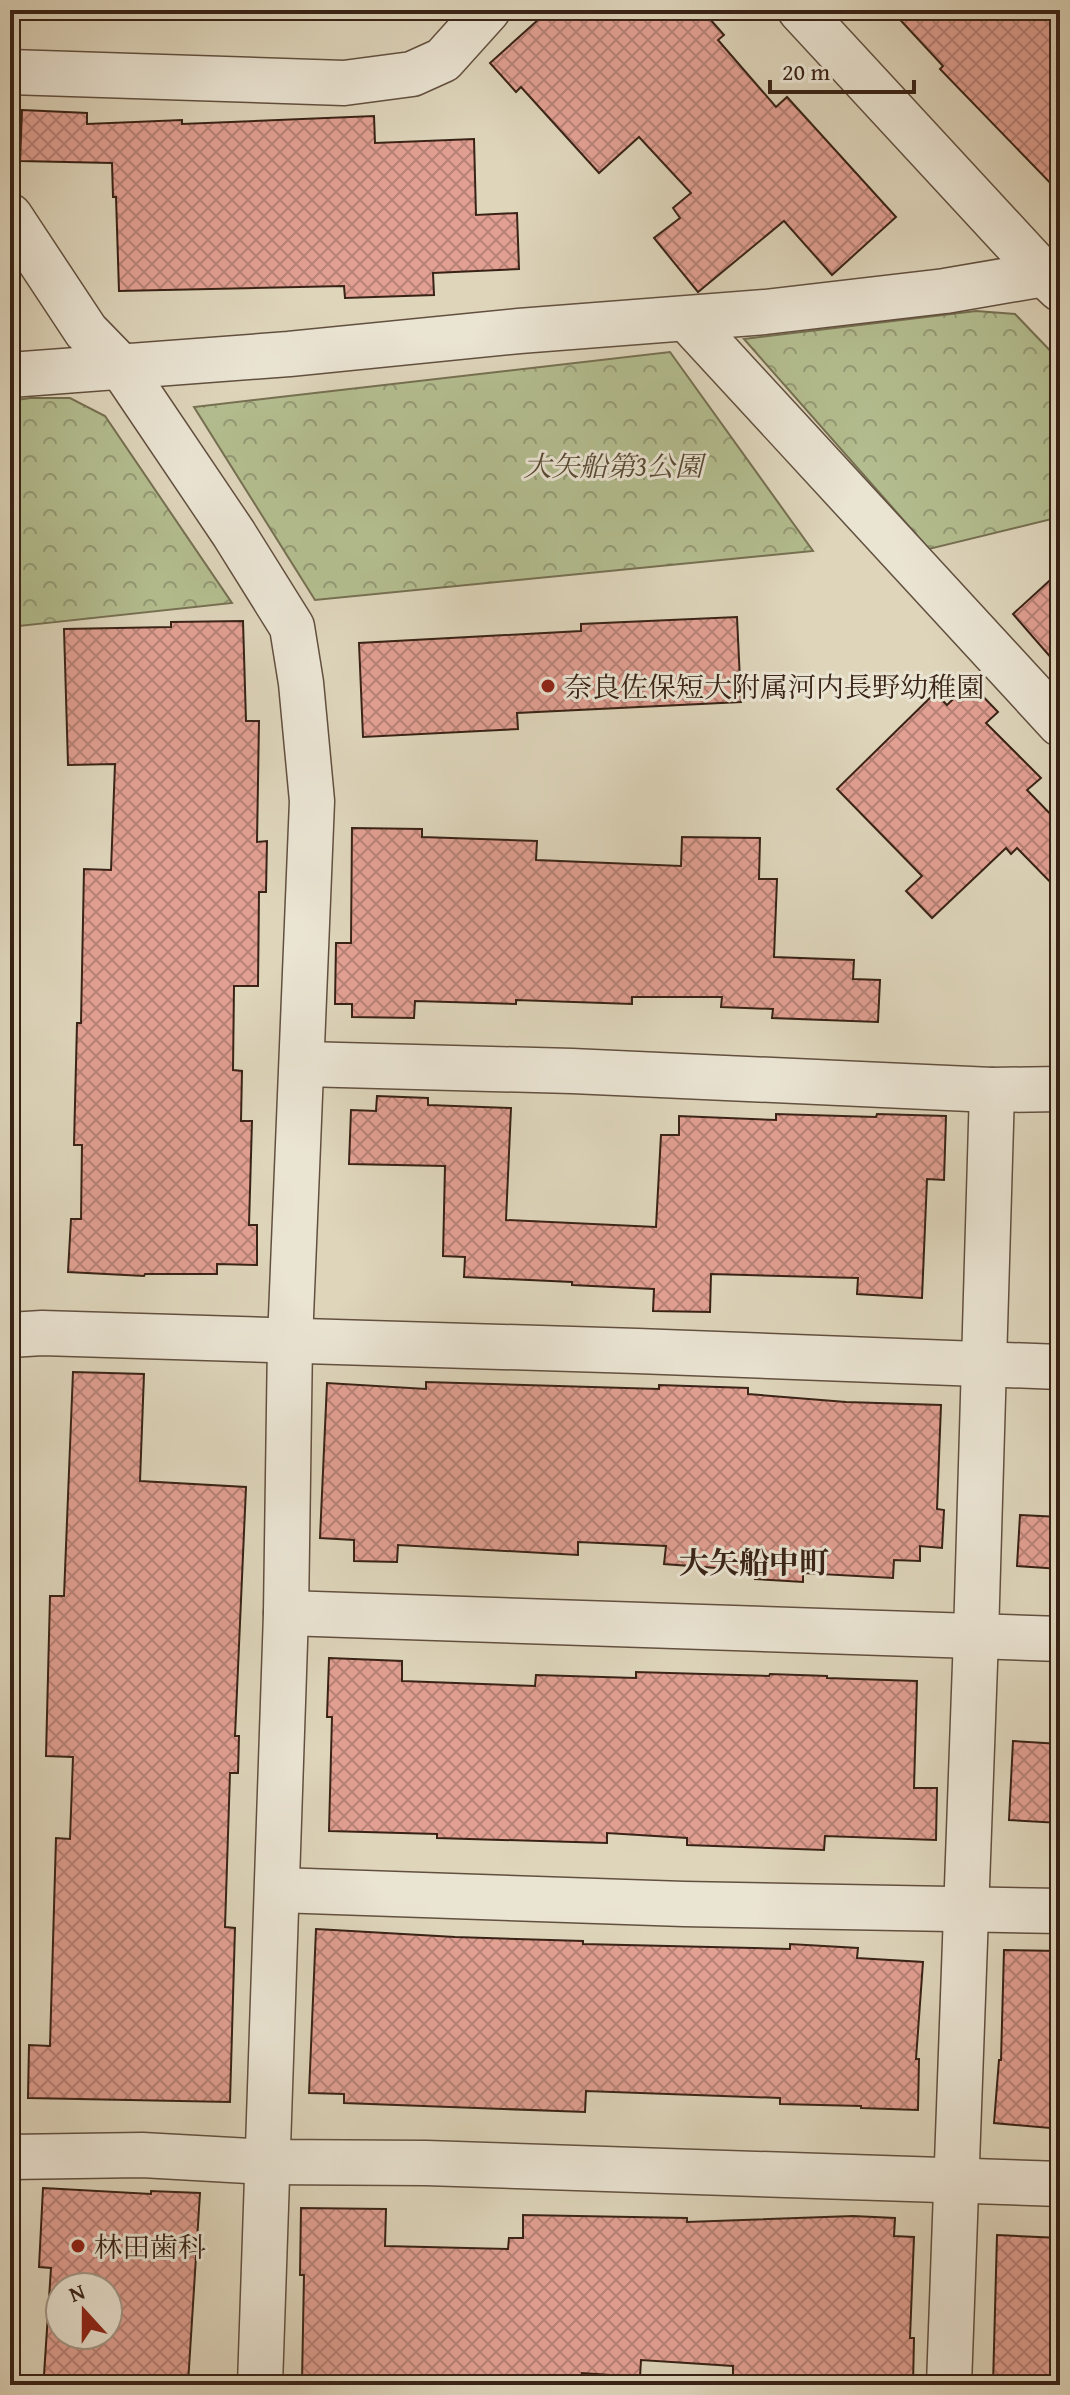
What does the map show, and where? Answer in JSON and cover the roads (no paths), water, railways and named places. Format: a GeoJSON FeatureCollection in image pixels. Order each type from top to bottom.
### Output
{"type":"FeatureCollection","features":[{"type":"Feature","properties":{"kind":"street"},"geometry":{"type":"LineString","coordinates":[[10,72],[344,83],[412,74],[443,60],[488,10]]}},
{"type":"Feature","properties":{"kind":"street"},"geometry":{"type":"LineString","coordinates":[[800,10],[1052,281]]}},
{"type":"Feature","properties":{"kind":"street"},"geometry":{"type":"LineString","coordinates":[[10,216],[86,331],[122,368],[234,534],[292,627],[301,683],[312,801],[290,1341],[286,1613],[260,2385]]}},
{"type":"Feature","properties":{"kind":"street"},"geometry":{"type":"LineString","coordinates":[[10,375],[305,353],[519,331],[765,312],[1052,281]]}},
{"type":"Feature","properties":{"kind":"street"},"geometry":{"type":"LineString","coordinates":[[687,319],[1060,724]]}},
{"type":"Feature","properties":{"kind":"street"},"geometry":{"type":"LineString","coordinates":[[303,1064],[572,1071],[992,1090],[1060,1089]]}},
{"type":"Feature","properties":{"kind":"street"},"geometry":{"type":"LineString","coordinates":[[949,2385],[992,1090]]}},
{"type":"Feature","properties":{"kind":"street"},"geometry":{"type":"LineString","coordinates":[[10,1335],[42,1333],[1060,1367]]}},
{"type":"Feature","properties":{"kind":"street"},"geometry":{"type":"LineString","coordinates":[[286,1613],[1060,1639]]}},
{"type":"Feature","properties":{"kind":"street"},"geometry":{"type":"LineString","coordinates":[[278,1890],[684,1904],[1060,1911]]}},
{"type":"Feature","properties":{"kind":"street"},"geometry":{"type":"LineString","coordinates":[[10,2157],[142,2155],[267,2162],[442,2163],[1060,2184]]}},
{"type":"Feature","properties":{"kind":"place","name":"奈良佐保短大附属河内長野幼稚園"},"geometry":{"type":"Point","coordinates":[548,686]}},
{"type":"Feature","properties":{"kind":"place","name":"林田歯科"},"geometry":{"type":"Point","coordinates":[78,2246]}},
{"type":"Feature","properties":{"kind":"district","name":"大矢船中町"},"geometry":{"type":"Point","coordinates":[754,1562]}},
{"type":"Feature","properties":{"kind":"park label","name":"大矢船第3公園"},"geometry":{"type":"Point","coordinates":[613,465]}}]}
